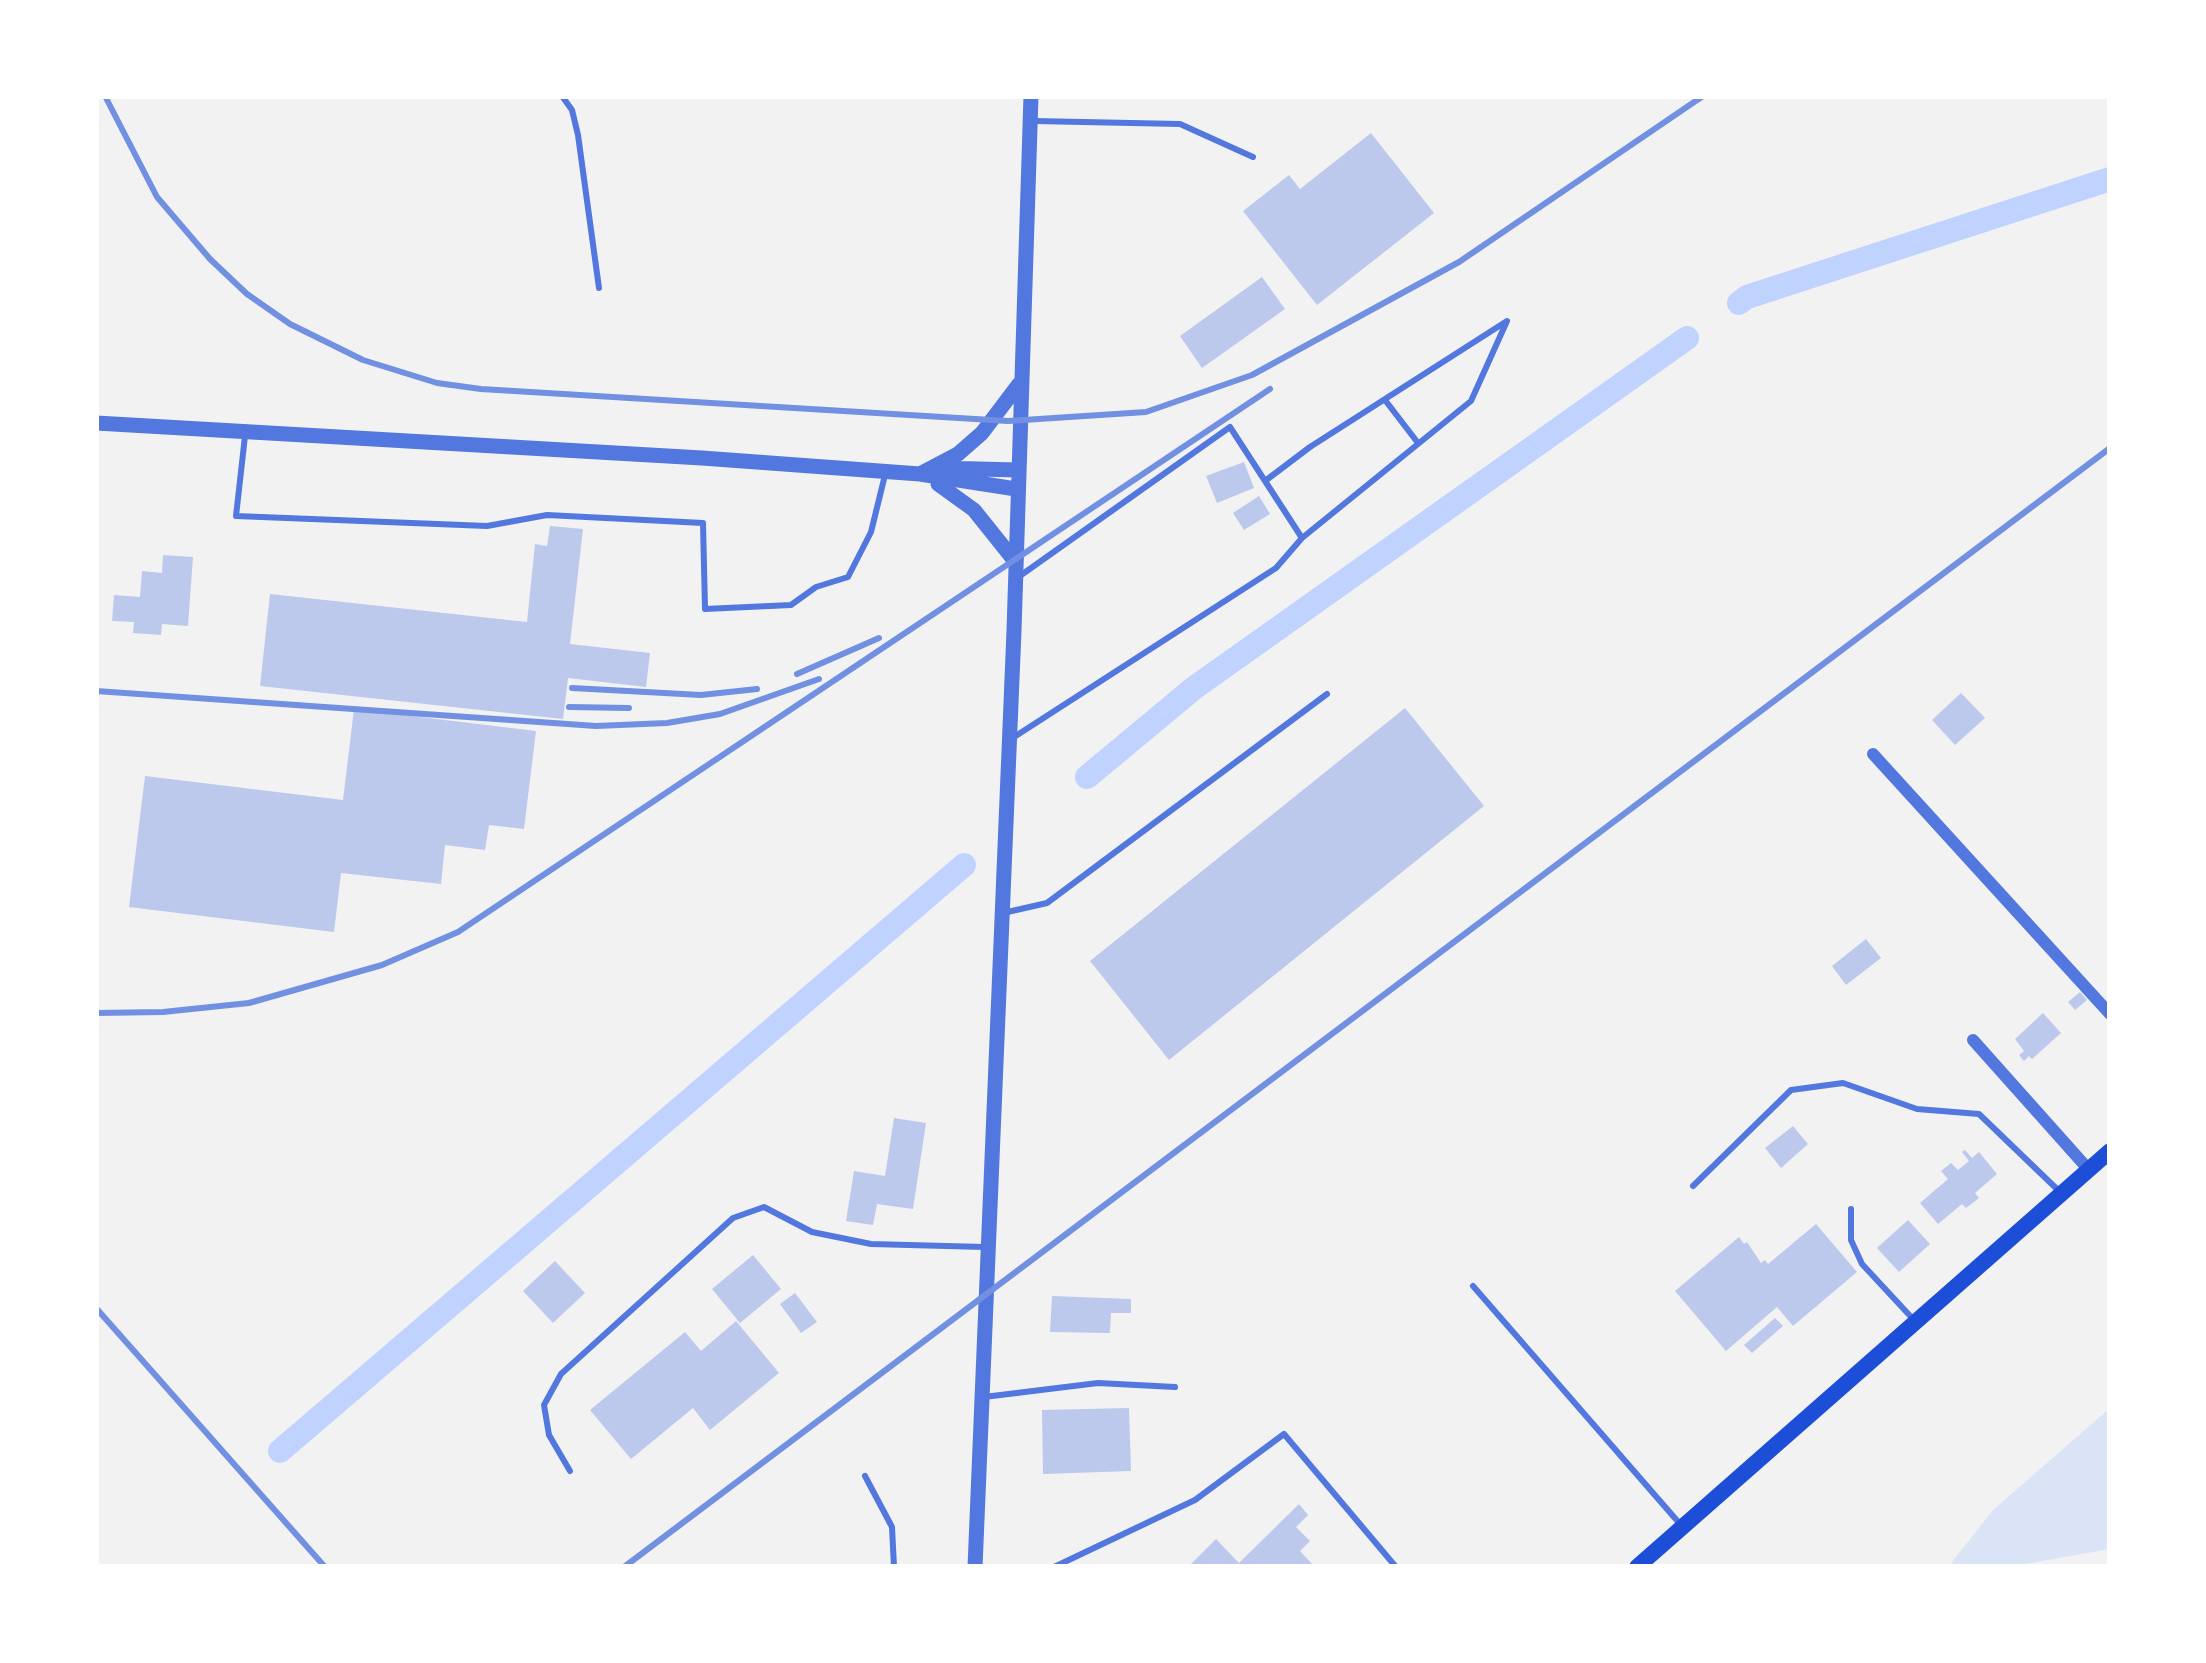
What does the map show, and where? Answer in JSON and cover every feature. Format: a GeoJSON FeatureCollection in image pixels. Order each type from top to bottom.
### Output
{"type":"FeatureCollection","features":[{"type":"Feature","properties":{"kind":"main road"},"geometry":{"type":"LineString","coordinates":[[1636,1567],[2110,1150]]}},
{"type":"Feature","properties":{"kind":"street"},"geometry":{"type":"LineString","coordinates":[[975,1567],[1031,96]]}},
{"type":"Feature","properties":{"kind":"street"},"geometry":{"type":"LineString","coordinates":[[920,474],[958,454],[982,433],[1021,381]]}},
{"type":"Feature","properties":{"kind":"street"},"geometry":{"type":"LineString","coordinates":[[96,423],[920,474],[1016,489]]}},
{"type":"Feature","properties":{"kind":"street"},"geometry":{"type":"LineString","coordinates":[[920,474],[948,466],[1017,470]]}},
{"type":"Feature","properties":{"kind":"street"},"geometry":{"type":"LineString","coordinates":[[920,474],[974,510],[1015,560]]}},
{"type":"Feature","properties":{"kind":"street"},"geometry":{"type":"LineString","coordinates":[[1874,754],[2110,1014]]}},
{"type":"Feature","properties":{"kind":"street"},"geometry":{"type":"LineString","coordinates":[[1973,1040],[2089,1170]]}},
{"type":"Feature","properties":{"kind":"lane"},"geometry":{"type":"LineString","coordinates":[[562,96],[572,110],[578,135],[599,288]]}},
{"type":"Feature","properties":{"kind":"lane"},"geometry":{"type":"LineString","coordinates":[[1030,121],[1180,124],[1253,157]]}},
{"type":"Feature","properties":{"kind":"lane"},"geometry":{"type":"LineString","coordinates":[[1008,740],[1276,568],[1302,538],[1471,401],[1507,321],[1265,482]]}},
{"type":"Feature","properties":{"kind":"lane"},"geometry":{"type":"LineString","coordinates":[[1385,400],[1418,443]]}},
{"type":"Feature","properties":{"kind":"lane"},"geometry":{"type":"LineString","coordinates":[[1015,580],[1230,428],[1302,538]]}},
{"type":"Feature","properties":{"kind":"lane"},"geometry":{"type":"LineString","coordinates":[[245,430],[236,516],[487,526],[547,515],[704,524],[706,609],[791,604],[816,587],[848,577],[871,532],[886,472]]}},
{"type":"Feature","properties":{"kind":"lane"},"geometry":{"type":"LineString","coordinates":[[1000,914],[1047,903],[1328,694]]}},
{"type":"Feature","properties":{"kind":"lane"},"geometry":{"type":"LineString","coordinates":[[1693,1186],[1792,1090],[1843,1083],[1917,1109],[1979,1114],[2062,1194]]}},
{"type":"Feature","properties":{"kind":"lane"},"geometry":{"type":"LineString","coordinates":[[570,1471],[549,1435],[544,1405],[561,1374],[734,1218],[764,1207],[812,1232],[871,1244],[988,1247]]}},
{"type":"Feature","properties":{"kind":"lane"},"geometry":{"type":"LineString","coordinates":[[1851,1209],[1851,1240],[1862,1264],[1916,1322]]}},
{"type":"Feature","properties":{"kind":"lane"},"geometry":{"type":"LineString","coordinates":[[1473,1286],[1682,1527]]}},
{"type":"Feature","properties":{"kind":"lane"},"geometry":{"type":"LineString","coordinates":[[980,1398],[1098,1383],[1175,1387]]}},
{"type":"Feature","properties":{"kind":"lane"},"geometry":{"type":"LineString","coordinates":[[1054,1567],[1196,1500],[1284,1434],[1396,1567]]}},
{"type":"Feature","properties":{"kind":"lane"},"geometry":{"type":"LineString","coordinates":[[865,1475],[892,1527],[894,1567]]}},
{"type":"Feature","properties":{"kind":"shaded area"},"geometry":{"type":"Polygon","coordinates":[[[2110,1408],[2110,1549],[2008,1567],[1952,1567],[1993,1510],[2110,1408]]]}},
{"type":"Feature","properties":{"kind":"building"},"geometry":{"type":"Polygon","coordinates":[[[1371,133],[1434,213],[1317,305],[1243,211],[1289,175],[1300,189],[1371,133]]]}},
{"type":"Feature","properties":{"kind":"building"},"geometry":{"type":"Polygon","coordinates":[[[1262,277],[1285,309],[1202,368],[1180,336],[1262,277]]]}},
{"type":"Feature","properties":{"kind":"building"},"geometry":{"type":"Polygon","coordinates":[[[1244,462],[1254,488],[1217,503],[1206,476],[1244,462]]]}},
{"type":"Feature","properties":{"kind":"building"},"geometry":{"type":"Polygon","coordinates":[[[1259,496],[1270,514],[1244,530],[1233,513],[1259,496]]]}},
{"type":"Feature","properties":{"kind":"building"},"geometry":{"type":"Polygon","coordinates":[[[550,526],[583,529],[570,644],[650,653],[646,687],[568,678],[563,719],[260,686],[270,594],[527,622],[535,544],[547,546],[550,526]]]}},
{"type":"Feature","properties":{"kind":"building"},"geometry":{"type":"Polygon","coordinates":[[[163,555],[193,557],[188,626],[162,624],[161,635],[133,633],[134,622],[112,621],[114,595],[140,597],[142,571],[162,573],[163,555]]]}},
{"type":"Feature","properties":{"kind":"building"},"geometry":{"type":"Polygon","coordinates":[[[1961,693],[1985,718],[1955,745],[1932,720],[1961,693]]]}},
{"type":"Feature","properties":{"kind":"building"},"geometry":{"type":"Polygon","coordinates":[[[1405,708],[1484,806],[1169,1060],[1090,961],[1405,708]]]}},
{"type":"Feature","properties":{"kind":"building"},"geometry":{"type":"Polygon","coordinates":[[[354,709],[536,731],[524,829],[489,825],[485,850],[445,845],[441,884],[341,873],[334,932],[129,907],[145,776],[343,800],[354,709]]]}},
{"type":"Feature","properties":{"kind":"building"},"geometry":{"type":"Polygon","coordinates":[[[1866,939],[1881,958],[1846,985],[1832,966],[1866,939]]]}},
{"type":"Feature","properties":{"kind":"building"},"geometry":{"type":"Polygon","coordinates":[[[2080,992],[2087,1000],[2075,1010],[2068,1002],[2080,992]]]}},
{"type":"Feature","properties":{"kind":"building"},"geometry":{"type":"Polygon","coordinates":[[[2043,1013],[2061,1033],[2024,1061],[2019,1055],[2024,1051],[2015,1039],[2043,1013]]]}},
{"type":"Feature","properties":{"kind":"building"},"geometry":{"type":"Polygon","coordinates":[[[894,1118],[926,1123],[913,1209],[877,1204],[873,1225],[846,1221],[854,1171],[885,1176],[894,1118]]]}},
{"type":"Feature","properties":{"kind":"building"},"geometry":{"type":"Polygon","coordinates":[[[1793,1126],[1808,1144],[1781,1168],[1765,1148],[1793,1126]]]}},
{"type":"Feature","properties":{"kind":"building"},"geometry":{"type":"Polygon","coordinates":[[[1965,1150],[1972,1158],[1979,1152],[1997,1174],[1975,1193],[1979,1198],[1966,1208],[1962,1204],[1938,1224],[1920,1203],[1948,1179],[1941,1171],[1951,1163],[1958,1170],[1969,1161],[1965,1150]]]}},
{"type":"Feature","properties":{"kind":"building"},"geometry":{"type":"Polygon","coordinates":[[[1908,1220],[1930,1244],[1899,1272],[1877,1248],[1908,1220]]]}},
{"type":"Feature","properties":{"kind":"building"},"geometry":{"type":"Polygon","coordinates":[[[1816,1224],[1857,1272],[1793,1326],[1777,1307],[1726,1351],[1675,1291],[1739,1237],[1761,1263],[1768,1264],[1816,1224]]]}},
{"type":"Feature","properties":{"kind":"building"},"geometry":{"type":"Polygon","coordinates":[[[753,1255],[781,1289],[740,1323],[712,1289],[753,1255]]]}},
{"type":"Feature","properties":{"kind":"building"},"geometry":{"type":"Polygon","coordinates":[[[555,1261],[585,1293],[553,1323],[523,1291],[555,1261]]]}},
{"type":"Feature","properties":{"kind":"building"},"geometry":{"type":"Polygon","coordinates":[[[795,1293],[817,1322],[801,1333],[780,1304],[795,1293]]]}},
{"type":"Feature","properties":{"kind":"building"},"geometry":{"type":"Polygon","coordinates":[[[1052,1296],[1131,1299],[1131,1313],[1111,1313],[1110,1333],[1050,1332],[1052,1296]]]}},
{"type":"Feature","properties":{"kind":"building"},"geometry":{"type":"Polygon","coordinates":[[[1775,1318],[1783,1326],[1752,1353],[1744,1345],[1775,1318]]]}},
{"type":"Feature","properties":{"kind":"building"},"geometry":{"type":"Polygon","coordinates":[[[736,1321],[779,1373],[710,1430],[693,1408],[631,1459],[590,1410],[685,1332],[701,1351],[736,1321]]]}},
{"type":"Feature","properties":{"kind":"building"},"geometry":{"type":"Polygon","coordinates":[[[1129,1408],[1131,1471],[1043,1474],[1042,1410],[1129,1408]]]}},
{"type":"Feature","properties":{"kind":"building"},"geometry":{"type":"Polygon","coordinates":[[[1299,1504],[1308,1515],[1296,1527],[1310,1541],[1300,1551],[1315,1567],[1188,1567],[1216,1539],[1239,1563],[1299,1504]]]}},
{"type":"Feature","properties":{"kind":"waterway"},"geometry":{"type":"LineString","coordinates":[[1739,303],[2110,179]]}},
{"type":"Feature","properties":{"kind":"waterway"},"geometry":{"type":"LineString","coordinates":[[1087,777],[1194,688],[1687,338]]}},
{"type":"Feature","properties":{"kind":"waterway"},"geometry":{"type":"LineString","coordinates":[[280,1451],[964,865]]}},
{"type":"Feature","properties":{"kind":"railway"},"geometry":{"type":"LineString","coordinates":[[105,96],[157,197],[210,259],[247,294],[290,324],[363,360],[437,383],[481,389],[1008,421],[1146,412],[1252,375],[1459,262],[1703,96]]}},
{"type":"Feature","properties":{"kind":"railway"},"geometry":{"type":"LineString","coordinates":[[96,1013],[249,1003],[382,965],[458,932],[1270,389]]}},
{"type":"Feature","properties":{"kind":"railway"},"geometry":{"type":"LineString","coordinates":[[624,1567],[2110,448]]}},
{"type":"Feature","properties":{"kind":"railway"},"geometry":{"type":"LineString","coordinates":[[797,674],[879,638]]}},
{"type":"Feature","properties":{"kind":"railway"},"geometry":{"type":"LineString","coordinates":[[96,691],[596,726],[667,723],[720,714],[819,679]]}},
{"type":"Feature","properties":{"kind":"railway"},"geometry":{"type":"LineString","coordinates":[[572,688],[701,695],[757,689]]}},
{"type":"Feature","properties":{"kind":"railway"},"geometry":{"type":"LineString","coordinates":[[569,707],[629,708]]}},
{"type":"Feature","properties":{"kind":"railway"},"geometry":{"type":"LineString","coordinates":[[96,1308],[325,1567]]}}]}
